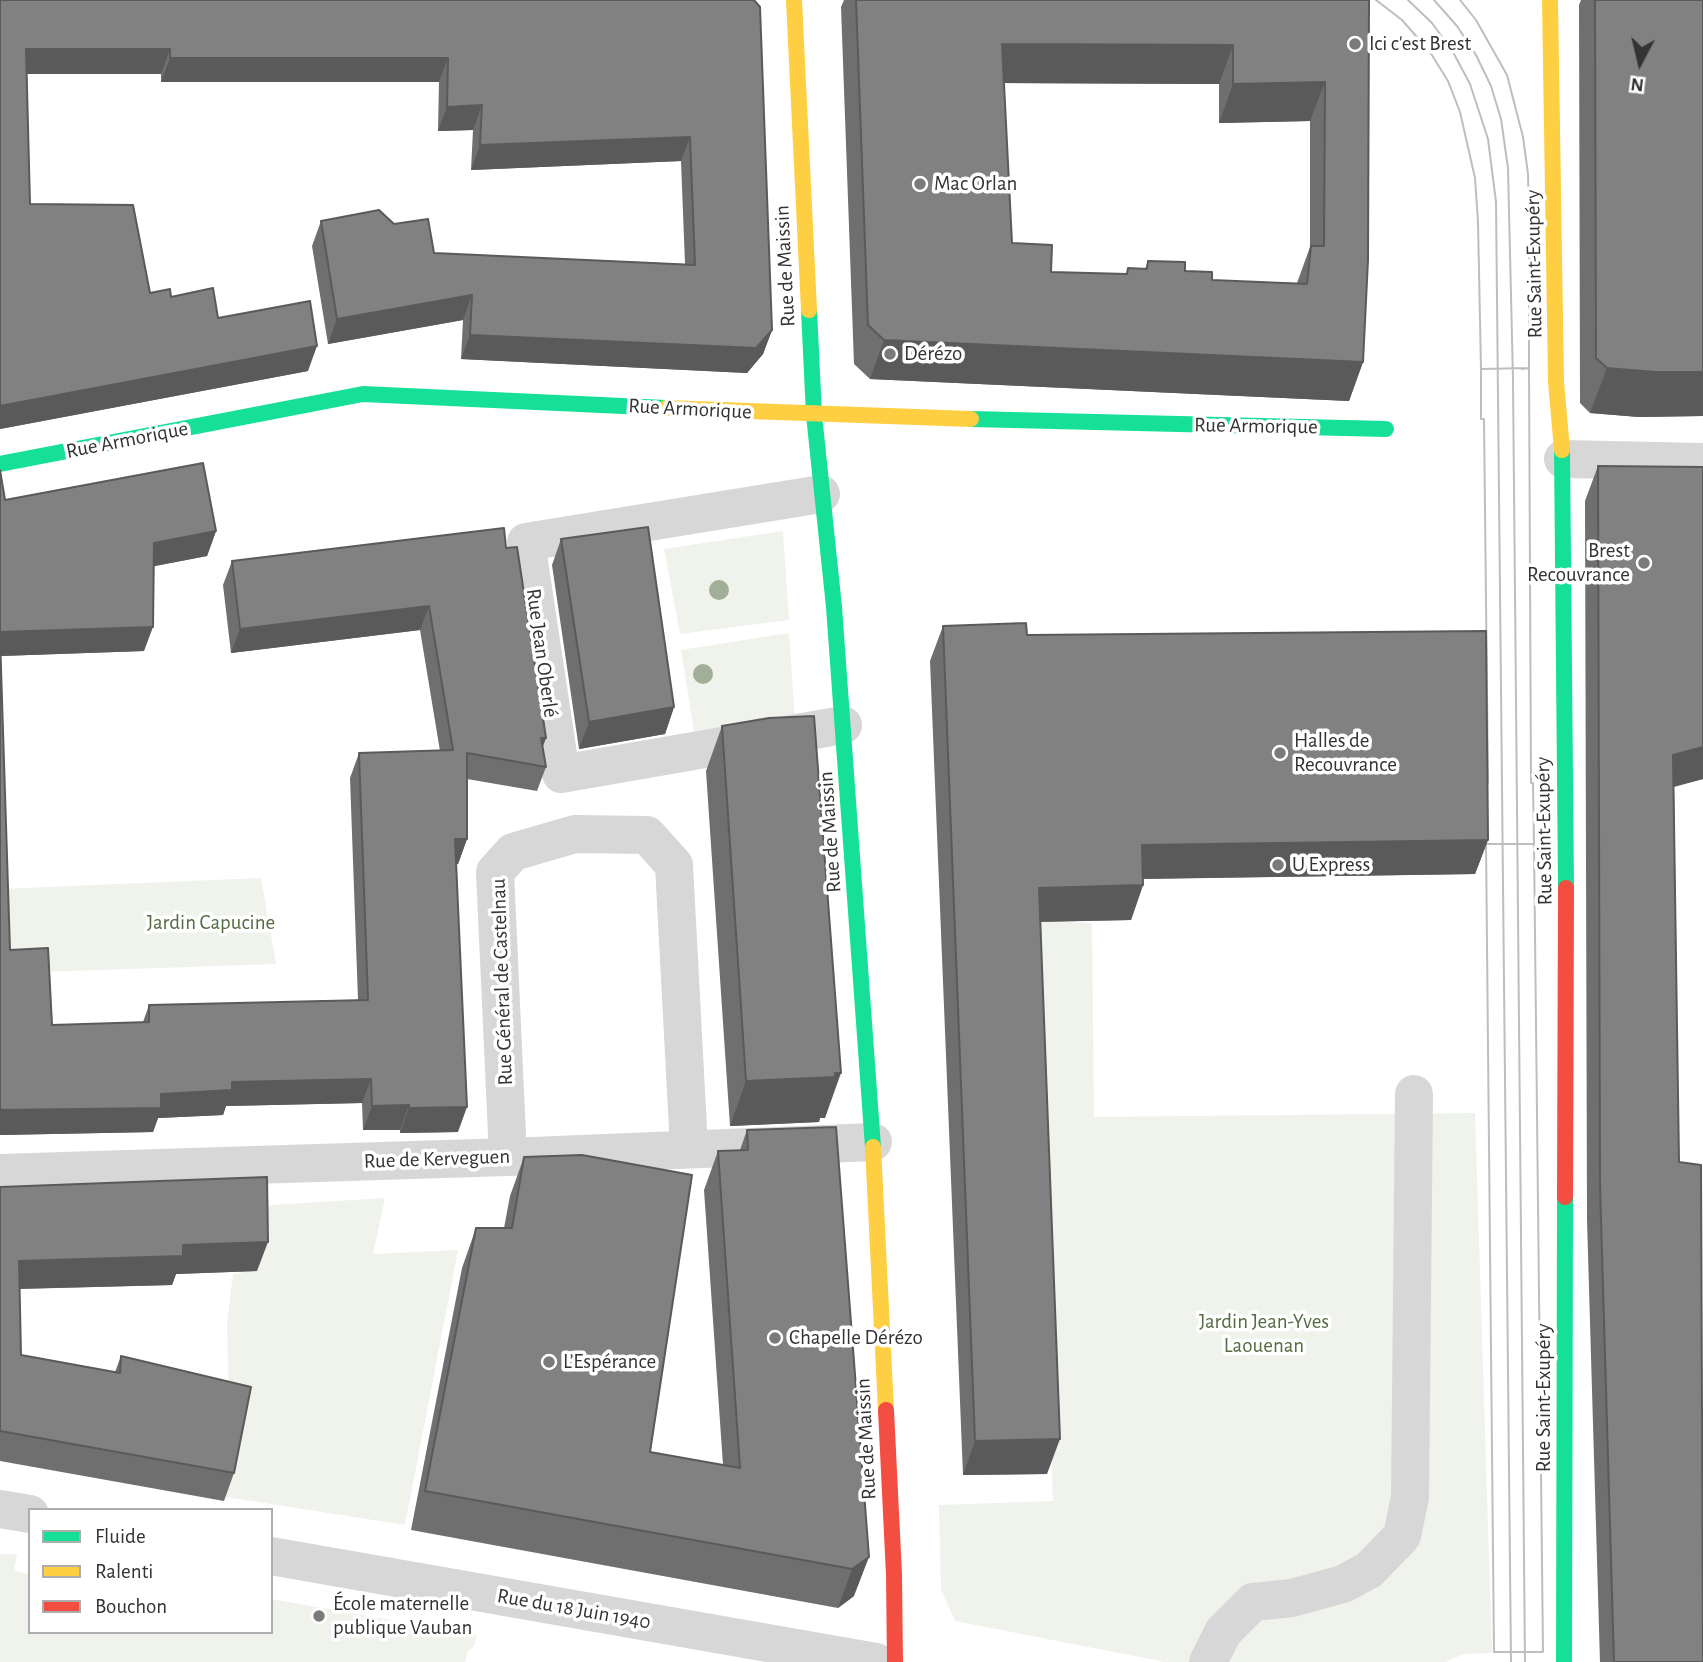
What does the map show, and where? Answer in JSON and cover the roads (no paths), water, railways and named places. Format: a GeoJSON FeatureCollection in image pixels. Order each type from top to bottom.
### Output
{"type":"FeatureCollection","features":[{"type":"Feature","properties":{"kind":"street","name":"Rue de Maissin"},"geometry":{"type":"LineString","coordinates":[[794,0],[814,415],[834,607],[873,1142],[894,1582],[895,1662]]}},
{"type":"Feature","properties":{"kind":"street","name":"Rue Saint-Exupéry"},"geometry":{"type":"LineString","coordinates":[[1550,0],[1556,382],[1563,459],[1566,943],[1564,1662]]}},
{"type":"Feature","properties":{"kind":"street","name":"Rue Armorique"},"geometry":{"type":"LineString","coordinates":[[0,464],[363,394],[814,415],[1386,429]]}},
{"type":"Feature","properties":{"kind":"street"},"geometry":{"type":"LineString","coordinates":[[1563,459],[1703,462]]}},
{"type":"Feature","properties":{"kind":"street","name":"Rue Jean Oberlé"},"geometry":{"type":"LineString","coordinates":[[821,494],[526,542],[561,774],[843,725]]}},
{"type":"Feature","properties":{"kind":"street","name":"Rue Général de Castelnau"},"geometry":{"type":"LineString","coordinates":[[508,1157],[495,872],[513,852],[575,834],[647,835],[674,864],[689,1148]]}},
{"type":"Feature","properties":{"kind":"street"},"geometry":{"type":"LineString","coordinates":[[1208,1662],[1223,1632],[1253,1602],[1292,1598],[1343,1584],[1368,1570],[1402,1536],[1410,1497],[1414,1094]]}},
{"type":"Feature","properties":{"kind":"street","name":"Rue de Kerveguen"},"geometry":{"type":"LineString","coordinates":[[0,1173],[873,1142]]}},
{"type":"Feature","properties":{"kind":"street"},"geometry":{"type":"LineString","coordinates":[[0,1509],[28,1514]]}},
{"type":"Feature","properties":{"kind":"street","name":"Rue du 18 Juin 1940"},"geometry":{"type":"LineString","coordinates":[[273,1556],[876,1662]]}},
{"type":"Feature","properties":{"kind":"tram line"},"geometry":{"type":"LineString","coordinates":[[1376,0],[1402,20],[1430,52],[1448,81],[1460,112],[1475,178],[1481,369],[1490,369]]}},
{"type":"Feature","properties":{"kind":"tram line"},"geometry":{"type":"LineString","coordinates":[[1408,0],[1432,23],[1453,52],[1470,84],[1488,139],[1496,202],[1511,1662]]}},
{"type":"Feature","properties":{"kind":"tram line"},"geometry":{"type":"LineString","coordinates":[[1434,0],[1457,26],[1476,55],[1491,86],[1501,119],[1508,168],[1513,380],[1525,1662]]}},
{"type":"Feature","properties":{"kind":"tram line"},"geometry":{"type":"LineString","coordinates":[[1460,0],[1476,20],[1507,75],[1523,137],[1528,174],[1529,368],[1522,369]]}},
{"type":"Feature","properties":{"kind":"tram line"},"geometry":{"type":"LineString","coordinates":[[1529,368],[1531,783],[1534,844],[1486,844],[1485,784],[1488,783],[1484,419],[1481,419],[1481,369],[1529,368]]}},
{"type":"Feature","properties":{"kind":"tram line"},"geometry":{"type":"LineString","coordinates":[[1486,844],[1534,844],[1543,1652],[1494,1652],[1486,844]]}},
{"type":"Feature","properties":{"kind":"place","name":"Ici c'est Brest"},"geometry":{"type":"Point","coordinates":[1355,44]}},
{"type":"Feature","properties":{"kind":"place","name":"Mac Orlan"},"geometry":{"type":"Point","coordinates":[920,184]}},
{"type":"Feature","properties":{"kind":"place","name":"Dérézo"},"geometry":{"type":"Point","coordinates":[890,354]}},
{"type":"Feature","properties":{"kind":"place","name":"Brest Recouvrance"},"geometry":{"type":"Point","coordinates":[1644,563]}},
{"type":"Feature","properties":{"kind":"place","name":"Halles de Recouvrance"},"geometry":{"type":"Point","coordinates":[1280,753]}},
{"type":"Feature","properties":{"kind":"place","name":"U Express"},"geometry":{"type":"Point","coordinates":[1278,865]}},
{"type":"Feature","properties":{"kind":"place","name":"Chapelle Dérézo"},"geometry":{"type":"Point","coordinates":[775,1338]}},
{"type":"Feature","properties":{"kind":"place","name":"L’Espérance"},"geometry":{"type":"Point","coordinates":[549,1362]}},
{"type":"Feature","properties":{"kind":"place","name":"École maternelle publique Vauban"},"geometry":{"type":"Point","coordinates":[319,1616]}},
{"type":"Feature","properties":{"kind":"park label","name":"Jardin Capucine"},"geometry":{"type":"Point","coordinates":[211,923]}},
{"type":"Feature","properties":{"kind":"park label","name":"Jardin Jean-Yves Laouenan"},"geometry":{"type":"Point","coordinates":[1264,1334]}}]}
